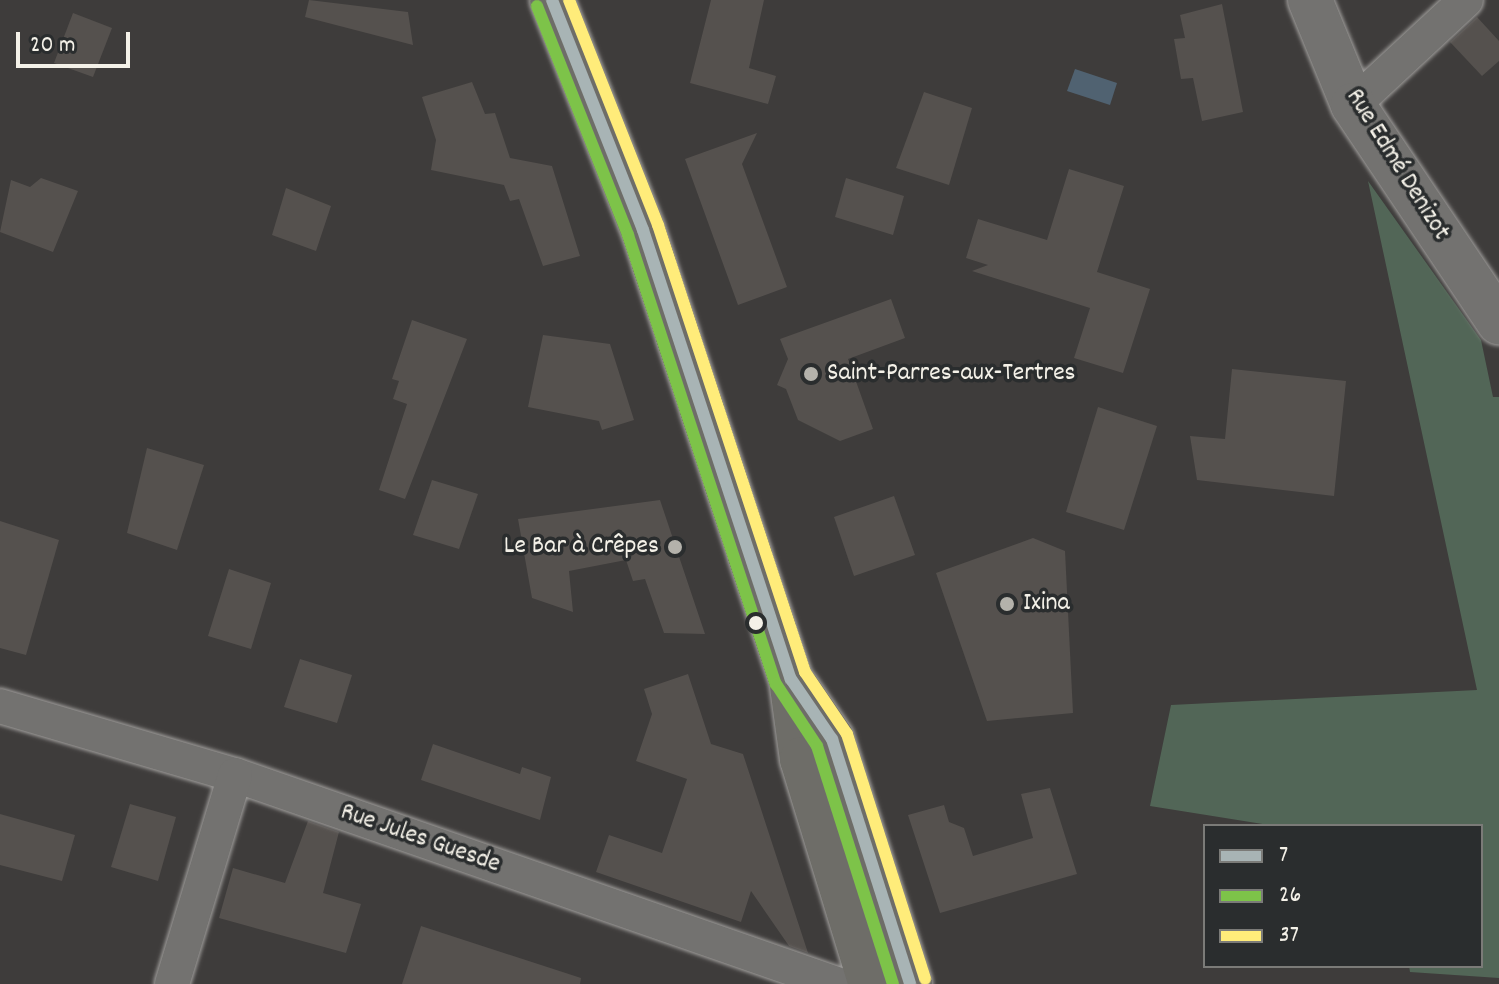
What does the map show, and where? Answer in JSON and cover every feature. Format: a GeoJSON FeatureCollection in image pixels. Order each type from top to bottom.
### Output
{"type":"FeatureCollection","features":[{"type":"Feature","properties":{"kind":"main road"},"geometry":{"type":"LineString","coordinates":[[552,0],[643,230],[791,679],[802,759],[871,984]]}},
{"type":"Feature","properties":{"kind":"main road"},"geometry":{"type":"LineString","coordinates":[[791,679],[832,739],[910,984]]}},
{"type":"Feature","properties":{"kind":"street","name":"Rue Edmé Denizot"},"geometry":{"type":"LineString","coordinates":[[1310,0],[1353,105],[1499,322]]}},
{"type":"Feature","properties":{"kind":"street"},"geometry":{"type":"LineString","coordinates":[[1353,105],[1466,0]]}},
{"type":"Feature","properties":{"kind":"street","name":"Rue Jules Guesde"},"geometry":{"type":"LineString","coordinates":[[0,706],[235,775],[837,984]]}},
{"type":"Feature","properties":{"kind":"street"},"geometry":{"type":"LineString","coordinates":[[172,984],[235,775]]}},
{"type":"Feature","properties":{"kind":"green space"},"geometry":{"type":"Polygon","coordinates":[[[1368,181],[1481,340],[1493,397],[1499,397],[1499,978],[1410,972],[1409,968],[1483,968],[1483,824],[1262,824],[1150,806],[1171,705],[1477,690],[1368,181]]]}},
{"type":"Feature","properties":{"kind":"water"},"geometry":{"type":"Polygon","coordinates":[[[1075,69],[1117,83],[1110,105],[1067,91],[1075,69]]]}},
{"type":"Feature","properties":{"kind":"building"},"geometry":{"type":"Polygon","coordinates":[[[309,0],[408,12],[413,45],[305,17],[309,0]]]}},
{"type":"Feature","properties":{"kind":"building"},"geometry":{"type":"Polygon","coordinates":[[[711,0],[764,0],[749,68],[776,76],[768,104],[690,83],[711,0]]]}},
{"type":"Feature","properties":{"kind":"building"},"geometry":{"type":"Polygon","coordinates":[[[1222,4],[1243,112],[1202,121],[1193,78],[1181,79],[1174,39],[1185,38],[1180,15],[1222,4]]]}},
{"type":"Feature","properties":{"kind":"building"},"geometry":{"type":"Polygon","coordinates":[[[73,13],[112,28],[93,77],[54,63],[73,13]]]}},
{"type":"Feature","properties":{"kind":"building"},"geometry":{"type":"Polygon","coordinates":[[[1477,17],[1499,41],[1499,61],[1482,76],[1450,42],[1477,17]]]}},
{"type":"Feature","properties":{"kind":"building"},"geometry":{"type":"Polygon","coordinates":[[[472,82],[485,114],[495,113],[510,158],[552,166],[580,256],[543,266],[519,199],[510,201],[504,185],[431,170],[436,140],[422,97],[472,82]]]}},
{"type":"Feature","properties":{"kind":"building"},"geometry":{"type":"Polygon","coordinates":[[[924,92],[972,108],[949,185],[896,168],[924,92]]]}},
{"type":"Feature","properties":{"kind":"building"},"geometry":{"type":"Polygon","coordinates":[[[757,133],[742,164],[787,287],[738,305],[685,159],[757,133]]]}},
{"type":"Feature","properties":{"kind":"building"},"geometry":{"type":"Polygon","coordinates":[[[1069,169],[1124,186],[1097,272],[1150,289],[1123,373],[1074,358],[1090,308],[972,271],[988,265],[966,258],[978,219],[1047,240],[1069,169]]]}},
{"type":"Feature","properties":{"kind":"building"},"geometry":{"type":"Polygon","coordinates":[[[41,178],[78,191],[53,252],[0,232],[11,180],[30,187],[41,178]]]}},
{"type":"Feature","properties":{"kind":"building"},"geometry":{"type":"Polygon","coordinates":[[[846,178],[904,196],[893,235],[835,217],[846,178]]]}},
{"type":"Feature","properties":{"kind":"building"},"geometry":{"type":"Polygon","coordinates":[[[286,188],[331,206],[316,251],[272,235],[286,188]]]}},
{"type":"Feature","properties":{"kind":"building","name":"Saint-Parres-aux-Tertres"},"geometry":{"type":"Polygon","coordinates":[[[891,299],[905,338],[848,359],[873,429],[840,441],[798,420],[786,389],[777,385],[788,359],[780,339],[891,299]]]}},
{"type":"Feature","properties":{"kind":"building"},"geometry":{"type":"Polygon","coordinates":[[[412,320],[467,339],[405,499],[379,490],[407,404],[393,399],[399,381],[392,379],[412,320]]]}},
{"type":"Feature","properties":{"kind":"building"},"geometry":{"type":"Polygon","coordinates":[[[543,335],[610,344],[634,420],[602,430],[599,421],[528,407],[543,335]]]}},
{"type":"Feature","properties":{"kind":"building"},"geometry":{"type":"Polygon","coordinates":[[[1232,369],[1346,381],[1334,496],[1197,480],[1190,436],[1225,439],[1232,369]]]}},
{"type":"Feature","properties":{"kind":"building"},"geometry":{"type":"Polygon","coordinates":[[[1098,407],[1157,426],[1124,530],[1066,512],[1098,407]]]}},
{"type":"Feature","properties":{"kind":"building"},"geometry":{"type":"Polygon","coordinates":[[[147,448],[204,465],[177,550],[127,533],[147,448]]]}},
{"type":"Feature","properties":{"kind":"building"},"geometry":{"type":"Polygon","coordinates":[[[432,480],[478,494],[459,549],[413,535],[432,480]]]}},
{"type":"Feature","properties":{"kind":"building"},"geometry":{"type":"Polygon","coordinates":[[[894,496],[915,555],[854,576],[834,517],[894,496]]]}},
{"type":"Feature","properties":{"kind":"building"},"geometry":{"type":"Polygon","coordinates":[[[660,500],[705,634],[664,633],[645,579],[633,581],[626,560],[569,571],[573,612],[532,598],[518,519],[660,500]]]}},
{"type":"Feature","properties":{"kind":"building"},"geometry":{"type":"Polygon","coordinates":[[[0,521],[59,540],[26,655],[0,648],[0,521]]]}},
{"type":"Feature","properties":{"kind":"building","name":"Ixina"},"geometry":{"type":"Polygon","coordinates":[[[1033,538],[1065,551],[1073,713],[987,721],[936,573],[1033,538]]]}},
{"type":"Feature","properties":{"kind":"building"},"geometry":{"type":"Polygon","coordinates":[[[229,569],[271,583],[251,649],[208,636],[229,569]]]}},
{"type":"Feature","properties":{"kind":"building"},"geometry":{"type":"Polygon","coordinates":[[[300,659],[352,675],[337,723],[284,707],[300,659]]]}},
{"type":"Feature","properties":{"kind":"building"},"geometry":{"type":"Polygon","coordinates":[[[688,674],[711,744],[743,754],[808,953],[789,946],[751,891],[741,922],[596,872],[609,835],[662,853],[687,779],[636,761],[652,714],[644,689],[688,674]]]}},
{"type":"Feature","properties":{"kind":"building"},"geometry":{"type":"Polygon","coordinates":[[[433,744],[520,774],[522,767],[551,777],[540,820],[421,780],[433,744]]]}},
{"type":"Feature","properties":{"kind":"building"},"geometry":{"type":"Polygon","coordinates":[[[1050,788],[1077,874],[940,913],[908,815],[944,805],[949,822],[964,828],[973,856],[1033,838],[1021,794],[1050,788]]]}},
{"type":"Feature","properties":{"kind":"building"},"geometry":{"type":"Polygon","coordinates":[[[130,804],[176,817],[158,881],[111,867],[130,804]]]}},
{"type":"Feature","properties":{"kind":"building"},"geometry":{"type":"Polygon","coordinates":[[[0,814],[75,835],[62,881],[0,865],[0,814]]]}},
{"type":"Feature","properties":{"kind":"building"},"geometry":{"type":"Polygon","coordinates":[[[308,821],[339,832],[323,893],[361,904],[346,953],[219,918],[233,868],[285,883],[308,821]]]}},
{"type":"Feature","properties":{"kind":"building"},"geometry":{"type":"Polygon","coordinates":[[[421,926],[581,978],[580,984],[402,984],[421,926]]]}},
{"type":"Feature","properties":{"kind":"transit line","name":"7"},"geometry":{"type":"LineString","coordinates":[[552,0],[643,230],[791,679],[832,739],[910,984]]}},
{"type":"Feature","properties":{"kind":"transit line","name":"37"},"geometry":{"type":"LineString","coordinates":[[569,0],[658,225],[805,672],[847,734],[925,979]]}},
{"type":"Feature","properties":{"kind":"transit line","name":"26"},"geometry":{"type":"LineString","coordinates":[[537,6],[628,235],[776,684],[817,746],[893,984]]}},
{"type":"Feature","properties":{"kind":"place","name":"Saint-Parres-aux-Tertres"},"geometry":{"type":"Point","coordinates":[811,374]}},
{"type":"Feature","properties":{"kind":"place","name":"Le Bar à Crêpes"},"geometry":{"type":"Point","coordinates":[675,547]}},
{"type":"Feature","properties":{"kind":"place","name":"Ixina"},"geometry":{"type":"Point","coordinates":[1007,604]}}]}
